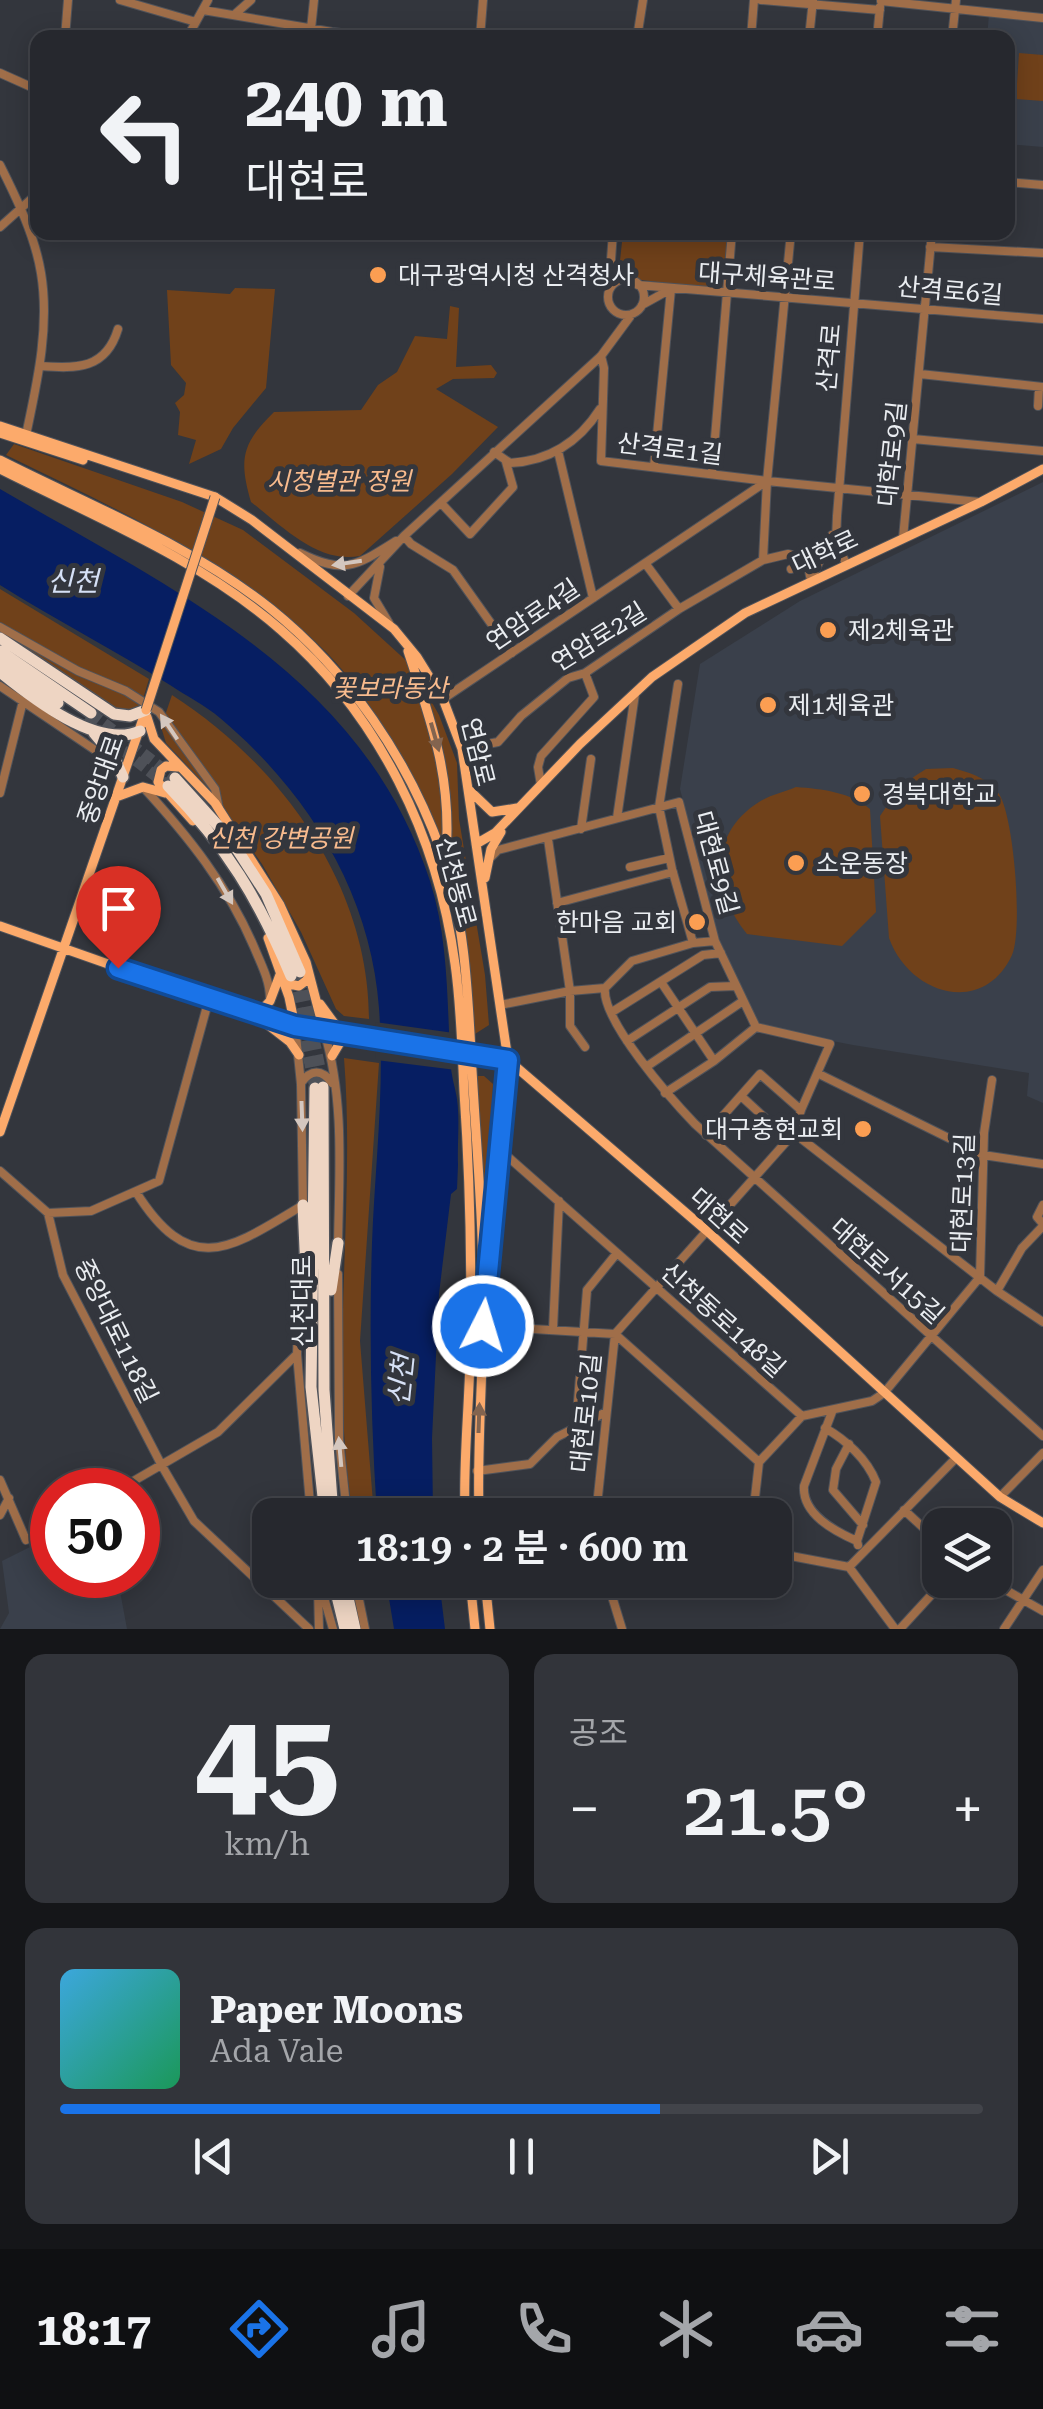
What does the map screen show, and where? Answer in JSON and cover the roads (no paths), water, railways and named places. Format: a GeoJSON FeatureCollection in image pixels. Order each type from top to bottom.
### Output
{"type":"FeatureCollection","features":[{"type":"Feature","properties":{"kind":"highway"},"geometry":{"type":"LineString","coordinates":[[0,638],[122,716],[146,710]]}},
{"type":"Feature","properties":{"kind":"highway"},"geometry":{"type":"LineString","coordinates":[[0,651],[89,724],[114,757],[123,777]]}},
{"type":"Feature","properties":{"kind":"highway"},"geometry":{"type":"LineString","coordinates":[[0,662],[89,724],[104,728],[108,720],[105,705]]}},
{"type":"Feature","properties":{"kind":"highway"},"geometry":{"type":"LineString","coordinates":[[0,672],[89,724],[128,736],[140,731]]}},
{"type":"Feature","properties":{"kind":"highway"},"geometry":{"type":"LineString","coordinates":[[172,781],[222,845],[295,973]]}},
{"type":"Feature","properties":{"kind":"highway","name":"신천대로"},"geometry":{"type":"LineString","coordinates":[[324,1087],[325,1498]]}},
{"type":"Feature","properties":{"kind":"highway","name":"신천대로"},"geometry":{"type":"LineString","coordinates":[[324,1087],[316,1153],[310,1349],[324,1388],[333,1498]]}},
{"type":"Feature","properties":{"kind":"highway"},"geometry":{"type":"LineString","coordinates":[[303,1205],[310,1349]]}},
{"type":"Feature","properties":{"kind":"highway"},"geometry":{"type":"LineString","coordinates":[[324,1344],[338,1243]]}},
{"type":"Feature","properties":{"kind":"highway"},"geometry":{"type":"LineString","coordinates":[[334,1598],[337,1628]]}},
{"type":"Feature","properties":{"kind":"highway"},"geometry":{"type":"LineString","coordinates":[[351,1598],[361,1627]]}},
{"type":"Feature","properties":{"kind":"main road","name":"연암로"},"geometry":{"type":"LineString","coordinates":[[0,426],[216,497],[394,629],[443,700],[462,749],[508,1060],[483,1326]]}},
{"type":"Feature","properties":{"kind":"main road","name":"연암로"},"geometry":{"type":"LineString","coordinates":[[0,434],[86,461],[159,478]]}},
{"type":"Feature","properties":{"kind":"main road","name":"신천동로"},"geometry":{"type":"LineString","coordinates":[[0,460],[216,572],[286,622],[348,686],[414,790],[438,859],[465,964],[483,1326],[478,1498]]}},
{"type":"Feature","properties":{"kind":"main road","name":"대학로"},"geometry":{"type":"LineString","coordinates":[[476,844],[486,841],[504,824],[635,692],[670,663],[745,613],[1043,469]]}},
{"type":"Feature","properties":{"kind":"main road","name":"신천동로"},"geometry":{"type":"LineString","coordinates":[[0,470],[184,563],[280,629],[309,656],[365,724],[438,859],[456,966],[468,1156],[471,1260],[465,1498]]}},
{"type":"Feature","properties":{"kind":"main road","name":"중앙대로"},"geometry":{"type":"LineString","coordinates":[[0,1132],[140,731],[216,497]]}},
{"type":"Feature","properties":{"kind":"main road"},"geometry":{"type":"LineString","coordinates":[[406,644],[445,776],[449,818],[438,859]]}},
{"type":"Feature","properties":{"kind":"main road"},"geometry":{"type":"LineString","coordinates":[[146,710],[172,781],[218,809],[280,904],[295,973],[295,1026]]}},
{"type":"Feature","properties":{"kind":"main road"},"geometry":{"type":"LineString","coordinates":[[116,797],[172,781]]}},
{"type":"Feature","properties":{"kind":"main road"},"geometry":{"type":"LineString","coordinates":[[468,788],[492,812],[520,807]]}},
{"type":"Feature","properties":{"kind":"main road"},"geometry":{"type":"LineString","coordinates":[[483,891],[488,860],[504,824]]}},
{"type":"Feature","properties":{"kind":"main road"},"geometry":{"type":"LineString","coordinates":[[0,926],[256,1016],[345,1037],[508,1060]]}},
{"type":"Feature","properties":{"kind":"main road"},"geometry":{"type":"LineString","coordinates":[[295,973],[345,1037]]}},
{"type":"Feature","properties":{"kind":"main road"},"geometry":{"type":"LineString","coordinates":[[256,1016],[295,973]]}},
{"type":"Feature","properties":{"kind":"main road"},"geometry":{"type":"LineString","coordinates":[[318,1000],[324,1031]]}},
{"type":"Feature","properties":{"kind":"main road"},"geometry":{"type":"LineString","coordinates":[[256,1016],[290,1042],[299,1055]]}},
{"type":"Feature","properties":{"kind":"main road"},"geometry":{"type":"LineString","coordinates":[[332,1056],[345,1037]]}},
{"type":"Feature","properties":{"kind":"main road","name":"대현로"},"geometry":{"type":"LineString","coordinates":[[508,1060],[708,1232],[1000,1497],[1043,1523]]}},
{"type":"Feature","properties":{"kind":"main road"},"geometry":{"type":"LineString","coordinates":[[472,1598],[476,1629]]}},
{"type":"Feature","properties":{"kind":"main road"},"geometry":{"type":"LineString","coordinates":[[486,1598],[490,1629]]}},
{"type":"Feature","properties":{"kind":"street"},"geometry":{"type":"LineString","coordinates":[[66,30],[68,0]]}},
{"type":"Feature","properties":{"kind":"street"},"geometry":{"type":"LineString","coordinates":[[120,0],[196,22]]}},
{"type":"Feature","properties":{"kind":"street"},"geometry":{"type":"LineString","coordinates":[[192,30],[208,0]]}},
{"type":"Feature","properties":{"kind":"street"},"geometry":{"type":"LineString","coordinates":[[234,15],[251,0]]}},
{"type":"Feature","properties":{"kind":"street"},"geometry":{"type":"LineString","coordinates":[[311,29],[314,0]]}},
{"type":"Feature","properties":{"kind":"street"},"geometry":{"type":"LineString","coordinates":[[481,30],[484,0]]}},
{"type":"Feature","properties":{"kind":"street"},"geometry":{"type":"LineString","coordinates":[[639,30],[643,0]]}},
{"type":"Feature","properties":{"kind":"street"},"geometry":{"type":"LineString","coordinates":[[752,30],[758,0],[881,4],[1043,18]]}},
{"type":"Feature","properties":{"kind":"street"},"geometry":{"type":"LineString","coordinates":[[953,30],[956,0]]}},
{"type":"Feature","properties":{"kind":"street"},"geometry":{"type":"LineString","coordinates":[[810,30],[812,2]]}},
{"type":"Feature","properties":{"kind":"street"},"geometry":{"type":"LineString","coordinates":[[879,30],[881,4]]}},
{"type":"Feature","properties":{"kind":"street"},"geometry":{"type":"LineString","coordinates":[[203,10],[319,30]]}},
{"type":"Feature","properties":{"kind":"street"},"geometry":{"type":"LineString","coordinates":[[0,73],[30,86]]}},
{"type":"Feature","properties":{"kind":"street"},"geometry":{"type":"LineString","coordinates":[[0,165],[30,236]]}},
{"type":"Feature","properties":{"kind":"street"},"geometry":{"type":"LineString","coordinates":[[1015,183],[1043,185]]}},
{"type":"Feature","properties":{"kind":"street"},"geometry":{"type":"LineString","coordinates":[[0,227],[30,200]]}},
{"type":"Feature","properties":{"kind":"street"},"geometry":{"type":"LineString","coordinates":[[26,435],[40,366],[44,295],[31,240]]}},
{"type":"Feature","properties":{"kind":"street"},"geometry":{"type":"LineString","coordinates":[[612,240],[608,300],[615,333]]}},
{"type":"Feature","properties":{"kind":"street"},"geometry":{"type":"LineString","coordinates":[[712,474],[731,240]]}},
{"type":"Feature","properties":{"kind":"street"},"geometry":{"type":"LineString","coordinates":[[763,560],[766,481],[790,240]]}},
{"type":"Feature","properties":{"kind":"street","name":"산격로"},"geometry":{"type":"LineString","coordinates":[[846,564],[836,540],[859,240]]}},
{"type":"Feature","properties":{"kind":"street","name":"대학로9길"},"geometry":{"type":"LineString","coordinates":[[903,538],[931,240]]}},
{"type":"Feature","properties":{"kind":"street"},"geometry":{"type":"LineString","coordinates":[[930,247],[1043,253]]}},
{"type":"Feature","properties":{"kind":"street"},"geometry":{"type":"LineString","coordinates":[[609,269],[638,285],[643,294],[642,304]]}},
{"type":"Feature","properties":{"kind":"street"},"geometry":{"type":"LineString","coordinates":[[610,290],[616,282],[627,280]]}},
{"type":"Feature","properties":{"kind":"street","name":"대구체육관로"},"geometry":{"type":"LineString","coordinates":[[638,285],[854,304]]}},
{"type":"Feature","properties":{"kind":"street"},"geometry":{"type":"LineString","coordinates":[[348,596],[404,536],[602,356],[615,333],[642,304],[674,290]]}},
{"type":"Feature","properties":{"kind":"street"},"geometry":{"type":"LineString","coordinates":[[654,467],[674,290]]}},
{"type":"Feature","properties":{"kind":"street","name":"산격로6길"},"geometry":{"type":"LineString","coordinates":[[854,304],[1043,319]]}},
{"type":"Feature","properties":{"kind":"street"},"geometry":{"type":"LineString","coordinates":[[613,310],[622,315],[632,314]]}},
{"type":"Feature","properties":{"kind":"street"},"geometry":{"type":"LineString","coordinates":[[40,366],[62,368],[99,360],[113,346],[118,329]]}},
{"type":"Feature","properties":{"kind":"street","name":"산격로1길"},"geometry":{"type":"LineString","coordinates":[[602,356],[601,460],[839,487]]}},
{"type":"Feature","properties":{"kind":"street","name":"대학로9길"},"geometry":{"type":"LineString","coordinates":[[920,374],[1041,387]]}},
{"type":"Feature","properties":{"kind":"street"},"geometry":{"type":"LineString","coordinates":[[1038,406],[1041,387]]}},
{"type":"Feature","properties":{"kind":"street"},"geometry":{"type":"LineString","coordinates":[[506,462],[536,460],[558,452],[603,405]]}},
{"type":"Feature","properties":{"kind":"street"},"geometry":{"type":"LineString","coordinates":[[913,439],[1043,452]]}},
{"type":"Feature","properties":{"kind":"street"},"geometry":{"type":"LineString","coordinates":[[441,502],[470,534],[513,488],[506,462],[494,452]]}},
{"type":"Feature","properties":{"kind":"street"},"geometry":{"type":"LineString","coordinates":[[558,452],[594,598]]}},
{"type":"Feature","properties":{"kind":"street","name":"연암로4길"},"geometry":{"type":"LineString","coordinates":[[443,700],[766,481]]}},
{"type":"Feature","properties":{"kind":"street"},"geometry":{"type":"LineString","coordinates":[[839,487],[981,502]]}},
{"type":"Feature","properties":{"kind":"street"},"geometry":{"type":"LineString","coordinates":[[810,581],[830,543],[837,516]]}},
{"type":"Feature","properties":{"kind":"street"},"geometry":{"type":"LineString","coordinates":[[288,548],[323,564],[346,568],[404,536]]}},
{"type":"Feature","properties":{"kind":"street"},"geometry":{"type":"LineString","coordinates":[[404,536],[454,570],[512,652]]}},
{"type":"Feature","properties":{"kind":"street","name":"연암로2길"},"geometry":{"type":"LineString","coordinates":[[462,749],[498,742],[536,703],[568,678],[585,673],[679,609],[763,560],[788,554],[804,558]]}},
{"type":"Feature","properties":{"kind":"street"},"geometry":{"type":"LineString","coordinates":[[384,558],[374,598],[394,629]]}},
{"type":"Feature","properties":{"kind":"street"},"geometry":{"type":"LineString","coordinates":[[645,563],[679,609]]}},
{"type":"Feature","properties":{"kind":"street"},"geometry":{"type":"LineString","coordinates":[[791,568],[808,564],[810,581]]}},
{"type":"Feature","properties":{"kind":"street"},"geometry":{"type":"LineString","coordinates":[[0,627],[66,666],[126,691],[159,712],[216,789],[218,809]]}},
{"type":"Feature","properties":{"kind":"street"},"geometry":{"type":"LineString","coordinates":[[541,785],[541,756],[594,697],[585,673]]}},
{"type":"Feature","properties":{"kind":"street"},"geometry":{"type":"LineString","coordinates":[[660,807],[678,684]]}},
{"type":"Feature","properties":{"kind":"street"},"geometry":{"type":"LineString","coordinates":[[0,686],[104,756],[123,777]]}},
{"type":"Feature","properties":{"kind":"street"},"geometry":{"type":"LineString","coordinates":[[617,818],[635,692]]}},
{"type":"Feature","properties":{"kind":"street"},"geometry":{"type":"LineString","coordinates":[[0,792],[23,701]]}},
{"type":"Feature","properties":{"kind":"street"},"geometry":{"type":"LineString","coordinates":[[581,828],[591,760]]}},
{"type":"Feature","properties":{"kind":"street"},"geometry":{"type":"LineString","coordinates":[[143,788],[219,879],[268,979],[270,1002]]}},
{"type":"Feature","properties":{"kind":"street","name":"대현로9길"},"geometry":{"type":"LineString","coordinates":[[488,860],[510,847],[679,802],[715,940],[756,1027]]}},
{"type":"Feature","properties":{"kind":"street","name":"대현로9길"},"geometry":{"type":"LineString","coordinates":[[660,807],[669,858],[694,943]]}},
{"type":"Feature","properties":{"kind":"street"},"geometry":{"type":"LineString","coordinates":[[499,835],[510,847]]}},
{"type":"Feature","properties":{"kind":"street"},"geometry":{"type":"LineString","coordinates":[[548,839],[570,991],[570,1026],[584,1047]]}},
{"type":"Feature","properties":{"kind":"street","name":"대현로9길"},"geometry":{"type":"LineString","coordinates":[[630,867],[669,858]]}},
{"type":"Feature","properties":{"kind":"street"},"geometry":{"type":"LineString","coordinates":[[558,903],[673,872]]}},
{"type":"Feature","properties":{"kind":"street"},"geometry":{"type":"LineString","coordinates":[[500,1004],[605,988],[632,962],[715,940]]}},
{"type":"Feature","properties":{"kind":"street","name":"대현로9길"},"geometry":{"type":"LineString","coordinates":[[661,982],[703,955],[721,953]]}},
{"type":"Feature","properties":{"kind":"street"},"geometry":{"type":"LineString","coordinates":[[612,1012],[661,982],[714,1060]]}},
{"type":"Feature","properties":{"kind":"street"},"geometry":{"type":"LineString","coordinates":[[627,1041],[710,987],[736,986]]}},
{"type":"Feature","properties":{"kind":"street","name":"대현로서15길"},"geometry":{"type":"LineString","coordinates":[[605,988],[603,1000],[665,1093],[754,1179],[1043,1436]]}},
{"type":"Feature","properties":{"kind":"street"},"geometry":{"type":"LineString","coordinates":[[0,1171],[48,1212],[91,1211],[160,1181],[209,1000]]}},
{"type":"Feature","properties":{"kind":"street"},"geometry":{"type":"LineString","coordinates":[[646,1067],[743,1001]]}},
{"type":"Feature","properties":{"kind":"street"},"geometry":{"type":"LineString","coordinates":[[295,1026],[301,1084],[303,1205],[297,1354],[310,1498]]}},
{"type":"Feature","properties":{"kind":"street"},"geometry":{"type":"LineString","coordinates":[[665,1093],[756,1027],[830,1044],[792,1136],[708,1232]]}},
{"type":"Feature","properties":{"kind":"street"},"geometry":{"type":"LineString","coordinates":[[324,1031],[332,1056],[324,1087]]}},
{"type":"Feature","properties":{"kind":"street"},"geometry":{"type":"LineString","coordinates":[[301,1084],[307,1075],[317,1071],[325,1074],[324,1087],[340,1149],[338,1243],[324,1388],[339,1439],[345,1498]]}},
{"type":"Feature","properties":{"kind":"street"},"geometry":{"type":"LineString","coordinates":[[706,1134],[760,1074],[801,1110]]}},
{"type":"Feature","properties":{"kind":"street"},"geometry":{"type":"LineString","coordinates":[[819,1074],[983,1156],[1043,1164]]}},
{"type":"Feature","properties":{"kind":"street","name":"대현로13길"},"geometry":{"type":"LineString","coordinates":[[884,1393],[980,1277],[983,1156],[992,1080]]}},
{"type":"Feature","properties":{"kind":"street"},"geometry":{"type":"LineString","coordinates":[[741,1096],[1043,1322]]}},
{"type":"Feature","properties":{"kind":"street","name":"신천동로148길"},"geometry":{"type":"LineString","coordinates":[[498,1148],[802,1416]]}},
{"type":"Feature","properties":{"kind":"street"},"geometry":{"type":"LineString","coordinates":[[136,1192],[153,1219],[174,1239],[204,1248],[237,1244],[303,1205]]}},
{"type":"Feature","properties":{"kind":"street"},"geometry":{"type":"LineString","coordinates":[[553,1330],[559,1202]]}},
{"type":"Feature","properties":{"kind":"street"},"geometry":{"type":"LineString","coordinates":[[997,1290],[1022,1248],[1043,1225],[1038,1217],[1043,1205]]}},
{"type":"Feature","properties":{"kind":"street","name":"중앙대로118길"},"geometry":{"type":"LineString","coordinates":[[48,1212],[62,1275],[194,1521],[309,1629]]}},
{"type":"Feature","properties":{"kind":"street","name":"대현로10길"},"geometry":{"type":"LineString","coordinates":[[598,1498],[615,1334],[708,1232]]}},
{"type":"Feature","properties":{"kind":"street"},"geometry":{"type":"LineString","coordinates":[[576,1426],[589,1284],[617,1253]]}},
{"type":"Feature","properties":{"kind":"street"},"geometry":{"type":"LineString","coordinates":[[483,1326],[615,1334],[759,1462]]}},
{"type":"Feature","properties":{"kind":"street"},"geometry":{"type":"LineString","coordinates":[[158,1468],[218,1432],[297,1354]]}},
{"type":"Feature","properties":{"kind":"street"},"geometry":{"type":"LineString","coordinates":[[755,1498],[759,1462],[802,1416],[872,1401],[884,1393]]}},
{"type":"Feature","properties":{"kind":"street"},"geometry":{"type":"LineString","coordinates":[[478,1471],[530,1464],[557,1437],[606,1412]]}},
{"type":"Feature","properties":{"kind":"street"},"geometry":{"type":"LineString","coordinates":[[832,1412],[803,1498],[814,1514],[856,1541],[861,1554]]}},
{"type":"Feature","properties":{"kind":"street"},"geometry":{"type":"LineString","coordinates":[[825,1428],[849,1444],[876,1482],[856,1541]]}},
{"type":"Feature","properties":{"kind":"street"},"geometry":{"type":"LineString","coordinates":[[849,1444],[836,1468],[833,1490],[863,1525]]}},
{"type":"Feature","properties":{"kind":"street"},"geometry":{"type":"LineString","coordinates":[[1000,1497],[1043,1453]]}},
{"type":"Feature","properties":{"kind":"street"},"geometry":{"type":"LineString","coordinates":[[849,1566],[956,1458]]}},
{"type":"Feature","properties":{"kind":"street"},"geometry":{"type":"LineString","coordinates":[[0,1480],[26,1540],[30,1538]]}},
{"type":"Feature","properties":{"kind":"street"},"geometry":{"type":"LineString","coordinates":[[0,1515],[9,1498]]}},
{"type":"Feature","properties":{"kind":"street"},"geometry":{"type":"LineString","coordinates":[[904,1510],[922,1526]]}},
{"type":"Feature","properties":{"kind":"street"},"geometry":{"type":"LineString","coordinates":[[792,1557],[849,1566],[898,1629],[928,1598]]}},
{"type":"Feature","properties":{"kind":"street"},"geometry":{"type":"LineString","coordinates":[[1004,1629],[1043,1570]]}},
{"type":"Feature","properties":{"kind":"street"},"geometry":{"type":"LineString","coordinates":[[1012,1596],[1043,1611]]}},
{"type":"Feature","properties":{"kind":"street"},"geometry":{"type":"LineString","coordinates":[[318,1598],[319,1629]]}},
{"type":"Feature","properties":{"kind":"street"},"geometry":{"type":"LineString","coordinates":[[325,1598],[337,1628]]}},
{"type":"Feature","properties":{"kind":"street"},"geometry":{"type":"LineString","coordinates":[[357,1598],[361,1627]]}},
{"type":"Feature","properties":{"kind":"street"},"geometry":{"type":"LineString","coordinates":[[613,1598],[622,1629]]}},
{"type":"Feature","properties":{"kind":"water","name":"신천"},"geometry":{"type":"Polygon","coordinates":[[[0,489],[131,564],[255,646],[310,693],[359,747],[399,809],[436,902],[447,989],[450,1062],[457,1098],[457,1189],[451,1194],[439,1294],[433,1498],[376,1498],[371,1311],[381,1038],[373,966],[348,885],[329,847],[280,778],[220,718],[0,585],[0,489]]]}},
{"type":"Feature","properties":{"kind":"water"},"geometry":{"type":"Polygon","coordinates":[[[389,1598],[441,1598],[445,1629],[394,1629],[389,1598]]]}},
{"type":"Feature","properties":{"kind":"tunnel"},"geometry":{"type":"LineString","coordinates":[[91,713],[175,778]]}},
{"type":"Feature","properties":{"kind":"tunnel"},"geometry":{"type":"LineString","coordinates":[[84,720],[167,785]]}},
{"type":"Feature","properties":{"kind":"tunnel"},"geometry":{"type":"LineString","coordinates":[[301,974],[323,1083]]}},
{"type":"Feature","properties":{"kind":"tunnel"},"geometry":{"type":"LineString","coordinates":[[291,976],[315,1088]]}},
{"type":"Feature","properties":{"kind":"place","name":"대구광역시청 산격청사"},"geometry":{"type":"Point","coordinates":[378,275]}},
{"type":"Feature","properties":{"kind":"place","name":"제2체육관"},"geometry":{"type":"Point","coordinates":[828,630]}},
{"type":"Feature","properties":{"kind":"place","name":"제1체육관"},"geometry":{"type":"Point","coordinates":[768,705]}},
{"type":"Feature","properties":{"kind":"place","name":"경북대학교"},"geometry":{"type":"Point","coordinates":[862,794]}},
{"type":"Feature","properties":{"kind":"place","name":"소운동장"},"geometry":{"type":"Point","coordinates":[796,863]}},
{"type":"Feature","properties":{"kind":"place","name":"한마음 교회"},"geometry":{"type":"Point","coordinates":[697,922]}},
{"type":"Feature","properties":{"kind":"place","name":"대구충현교회"},"geometry":{"type":"Point","coordinates":[863,1129]}},
{"type":"Feature","properties":{"kind":"park label","name":"시청별관 정원"},"geometry":{"type":"Point","coordinates":[339,481]}},
{"type":"Feature","properties":{"kind":"park label","name":"꽃보라동산"},"geometry":{"type":"Point","coordinates":[390,688]}},
{"type":"Feature","properties":{"kind":"park label","name":"신천 강변공원"},"geometry":{"type":"Point","coordinates":[281,838]}}]}
